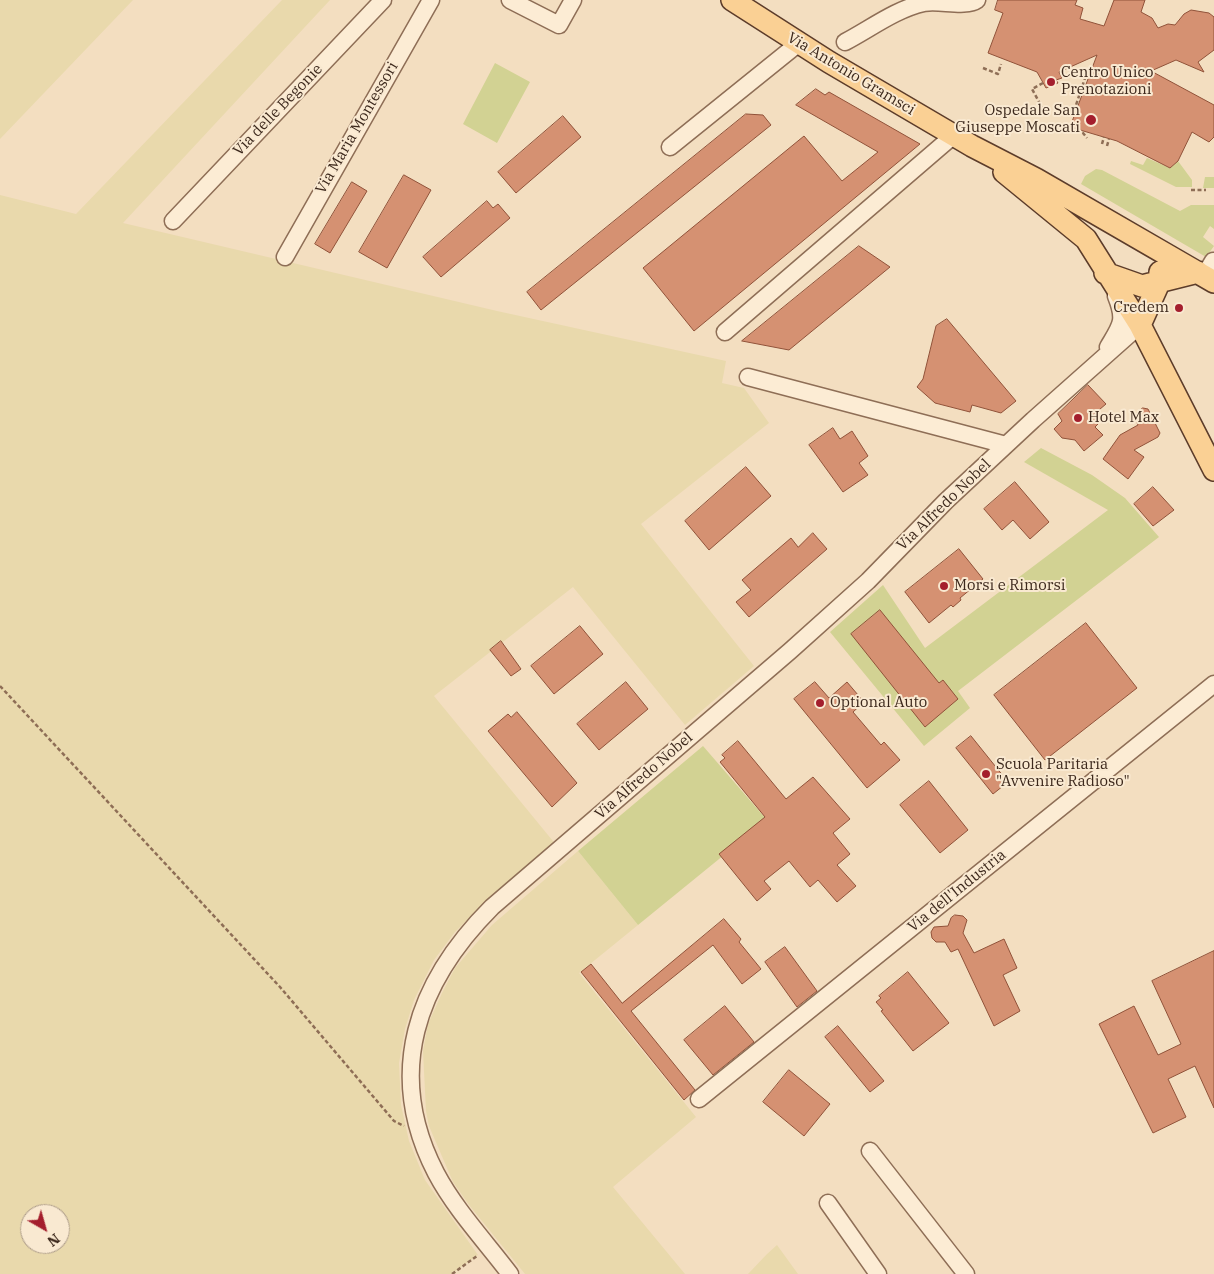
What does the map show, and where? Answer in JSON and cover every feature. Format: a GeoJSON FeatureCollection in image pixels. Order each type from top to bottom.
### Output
{"type":"FeatureCollection","features":[{"type":"Feature","properties":{"kind":"main road","name":"Via Antonio Gramsci"},"geometry":{"type":"LineString","coordinates":[[732,0],[829,62],[972,146],[1207,273]]}},
{"type":"Feature","properties":{"kind":"main road","name":"Via Antonio Gramsci"},"geometry":{"type":"LineString","coordinates":[[972,146],[1086,239],[1140,325],[1214,470]]}},
{"type":"Feature","properties":{"kind":"main road"},"geometry":{"type":"LineString","coordinates":[[1086,239],[1087,229],[1093,221],[1103,217]]}},
{"type":"Feature","properties":{"kind":"main road"},"geometry":{"type":"LineString","coordinates":[[1140,325],[1159,283],[1160,257],[1154,246]]}},
{"type":"Feature","properties":{"kind":"main road"},"geometry":{"type":"LineString","coordinates":[[1106,273],[1142,286],[1207,273]]}},
{"type":"Feature","properties":{"kind":"street","name":"Via delle Begonie"},"geometry":{"type":"LineString","coordinates":[[173,221],[383,0]]}},
{"type":"Feature","properties":{"kind":"street","name":"Via Maria Montessori"},"geometry":{"type":"LineString","coordinates":[[285,257],[430,0]]}},
{"type":"Feature","properties":{"kind":"street"},"geometry":{"type":"LineString","coordinates":[[510,0],[559,25],[573,0]]}},
{"type":"Feature","properties":{"kind":"street"},"geometry":{"type":"LineString","coordinates":[[829,62],[845,42],[863,27],[907,0]]}},
{"type":"Feature","properties":{"kind":"street"},"geometry":{"type":"LineString","coordinates":[[845,42],[911,7],[940,2],[964,4],[977,0]]}},
{"type":"Feature","properties":{"kind":"street"},"geometry":{"type":"LineString","coordinates":[[670,147],[799,43]]}},
{"type":"Feature","properties":{"kind":"street"},"geometry":{"type":"LineString","coordinates":[[726,332],[954,135]]}},
{"type":"Feature","properties":{"kind":"street","name":"Via Alfredo Nobel"},"geometry":{"type":"LineString","coordinates":[[1102,357],[1121,324],[1123,314],[1106,273]]}},
{"type":"Feature","properties":{"kind":"street","name":"Via Alfredo Nobel"},"geometry":{"type":"LineString","coordinates":[[510,1274],[436,1173],[414,1112],[410,1078],[412,1044],[420,1011],[434,980],[470,928],[492,907],[783,657],[868,581],[946,501],[1102,357],[1140,325]]}},
{"type":"Feature","properties":{"kind":"street"},"geometry":{"type":"LineString","coordinates":[[748,377],[1006,445]]}},
{"type":"Feature","properties":{"kind":"street","name":"Via dell'Industria"},"geometry":{"type":"LineString","coordinates":[[699,1099],[1214,684]]}},
{"type":"Feature","properties":{"kind":"street"},"geometry":{"type":"LineString","coordinates":[[870,1152],[966,1274]]}},
{"type":"Feature","properties":{"kind":"street"},"geometry":{"type":"LineString","coordinates":[[828,1203],[878,1274]]}},
{"type":"Feature","properties":{"kind":"path"},"geometry":{"type":"LineString","coordinates":[[983,68],[998,74],[1001,64]]}},
{"type":"Feature","properties":{"kind":"path"},"geometry":{"type":"LineString","coordinates":[[1064,113],[1066,109],[1074,111],[1086,75]]}},
{"type":"Feature","properties":{"kind":"path"},"geometry":{"type":"LineString","coordinates":[[1043,83],[1032,89],[1044,111]]}},
{"type":"Feature","properties":{"kind":"path"},"geometry":{"type":"LineString","coordinates":[[1058,112],[1074,116]]}},
{"type":"Feature","properties":{"kind":"path"},"geometry":{"type":"LineString","coordinates":[[1064,126],[1083,133],[1087,138]]}},
{"type":"Feature","properties":{"kind":"path"},"geometry":{"type":"LineString","coordinates":[[1102,144],[1104,137]]}},
{"type":"Feature","properties":{"kind":"path"},"geometry":{"type":"LineString","coordinates":[[1107,146],[1109,138]]}},
{"type":"Feature","properties":{"kind":"path"},"geometry":{"type":"LineString","coordinates":[[1191,190],[1206,190]]}},
{"type":"Feature","properties":{"kind":"path"},"geometry":{"type":"LineString","coordinates":[[0,686],[280,987],[394,1121],[410,1130],[424,1144]]}},
{"type":"Feature","properties":{"kind":"path"},"geometry":{"type":"LineString","coordinates":[[452,1274],[490,1247]]}},
{"type":"Feature","properties":{"kind":"shaded area"},"geometry":{"type":"Polygon","coordinates":[[[0,0],[133,0],[0,139],[0,0]]]}},
{"type":"Feature","properties":{"kind":"shaded area"},"geometry":{"type":"Polygon","coordinates":[[[282,0],[330,0],[123,223],[497,311],[726,361],[722,383],[744,388],[769,423],[641,524],[754,666],[685,725],[573,587],[434,696],[557,846],[493,894],[455,932],[434,960],[414,1000],[405,1029],[399,1063],[401,1105],[409,1141],[425,1180],[478,1255],[451,1274],[0,1274],[0,195],[76,214],[282,0]]]}},
{"type":"Feature","properties":{"kind":"shaded area"},"geometry":{"type":"Polygon","coordinates":[[[578,851],[638,925],[579,973],[696,1117],[613,1187],[685,1274],[525,1274],[469,1205],[453,1182],[429,1126],[426,1111],[423,1051],[428,1024],[455,968],[492,925],[578,851]]]}},
{"type":"Feature","properties":{"kind":"shaded area"},"geometry":{"type":"Polygon","coordinates":[[[777,1245],[798,1274],[748,1274],[767,1254],[777,1245]]]}},
{"type":"Feature","properties":{"kind":"green space"},"geometry":{"type":"Polygon","coordinates":[[[495,63],[530,82],[497,143],[463,124],[495,63]]]}},
{"type":"Feature","properties":{"kind":"green space"},"geometry":{"type":"Polygon","coordinates":[[[1147,158],[1170,168],[1178,161],[1192,180],[1192,187],[1176,187],[1130,164],[1131,161],[1143,165],[1147,158]]]}},
{"type":"Feature","properties":{"kind":"green space"},"geometry":{"type":"Polygon","coordinates":[[[1096,169],[1102,170],[1180,211],[1191,205],[1214,205],[1214,229],[1210,226],[1203,237],[1214,246],[1206,257],[1081,184],[1085,176],[1096,169]]]}},
{"type":"Feature","properties":{"kind":"green space"},"geometry":{"type":"Polygon","coordinates":[[[1205,177],[1214,177],[1214,188],[1203,188],[1205,177]]]}},
{"type":"Feature","properties":{"kind":"green space"},"geometry":{"type":"Polygon","coordinates":[[[1041,448],[1092,475],[1125,498],[1159,537],[958,691],[970,708],[924,746],[830,632],[883,585],[925,648],[1108,510],[1024,462],[1041,448]]]}},
{"type":"Feature","properties":{"kind":"green space"},"geometry":{"type":"Polygon","coordinates":[[[703,746],[767,820],[638,925],[578,851],[703,746]]]}},
{"type":"Feature","properties":{"kind":"building"},"geometry":{"type":"Polygon","coordinates":[[[998,0],[1077,0],[1075,5],[1083,8],[1080,19],[1104,26],[1114,0],[1145,0],[1141,12],[1152,18],[1158,28],[1168,24],[1175,25],[1184,14],[1191,10],[1209,13],[1214,17],[1214,50],[1198,62],[1204,72],[1176,60],[1151,71],[1214,105],[1214,137],[1209,142],[1192,132],[1178,161],[1170,168],[1117,141],[1070,127],[1097,55],[1059,72],[1062,78],[1056,80],[1058,83],[1046,88],[1037,72],[988,53],[1003,13],[995,10],[998,0]]]}},
{"type":"Feature","properties":{"kind":"building"},"geometry":{"type":"Polygon","coordinates":[[[816,89],[825,95],[829,92],[920,144],[694,331],[643,268],[804,136],[842,181],[878,152],[796,105],[816,89]]]}},
{"type":"Feature","properties":{"kind":"building"},"geometry":{"type":"Polygon","coordinates":[[[746,114],[763,115],[771,125],[541,310],[527,292],[746,114]]]}},
{"type":"Feature","properties":{"kind":"building"},"geometry":{"type":"Polygon","coordinates":[[[563,116],[581,137],[516,193],[498,172],[563,116]]]}},
{"type":"Feature","properties":{"kind":"building"},"geometry":{"type":"Polygon","coordinates":[[[404,175],[431,190],[387,268],[359,252],[404,175]]]}},
{"type":"Feature","properties":{"kind":"building"},"geometry":{"type":"Polygon","coordinates":[[[352,182],[367,191],[330,253],[315,244],[352,182]]]}},
{"type":"Feature","properties":{"kind":"building"},"geometry":{"type":"Polygon","coordinates":[[[487,201],[493,208],[498,204],[510,218],[441,277],[423,257],[487,201]]]}},
{"type":"Feature","properties":{"kind":"building"},"geometry":{"type":"Polygon","coordinates":[[[859,246],[890,267],[789,350],[742,341],[859,246]]]}},
{"type":"Feature","properties":{"kind":"building"},"geometry":{"type":"Polygon","coordinates":[[[947,319],[1016,401],[1001,413],[972,405],[970,412],[935,403],[917,387],[923,379],[936,326],[947,319]]]}},
{"type":"Feature","properties":{"kind":"building","name":"Hotel Max"},"geometry":{"type":"Polygon","coordinates":[[[1088,385],[1106,404],[1093,415],[1099,423],[1095,427],[1103,435],[1084,451],[1075,440],[1062,438],[1054,429],[1062,421],[1058,414],[1088,385]]]}},
{"type":"Feature","properties":{"kind":"building"},"geometry":{"type":"Polygon","coordinates":[[[1143,408],[1148,409],[1160,433],[1158,437],[1134,450],[1144,457],[1128,479],[1103,459],[1120,435],[1138,425],[1134,416],[1143,408]]]}},
{"type":"Feature","properties":{"kind":"building"},"geometry":{"type":"Polygon","coordinates":[[[833,428],[840,439],[852,431],[868,456],[859,463],[868,475],[843,492],[809,445],[833,428]]]}},
{"type":"Feature","properties":{"kind":"building"},"geometry":{"type":"Polygon","coordinates":[[[746,467],[771,496],[709,550],[685,521],[746,467]]]}},
{"type":"Feature","properties":{"kind":"building"},"geometry":{"type":"Polygon","coordinates":[[[1015,482],[1049,522],[1030,539],[1013,520],[1002,530],[984,509],[1015,482]]]}},
{"type":"Feature","properties":{"kind":"building"},"geometry":{"type":"Polygon","coordinates":[[[1153,487],[1174,510],[1153,526],[1134,504],[1153,487]]]}},
{"type":"Feature","properties":{"kind":"building"},"geometry":{"type":"Polygon","coordinates":[[[813,533],[827,549],[749,617],[736,602],[751,590],[742,580],[791,538],[798,547],[813,533]]]}},
{"type":"Feature","properties":{"kind":"building","name":"Morsi e Rimorsi"},"geometry":{"type":"Polygon","coordinates":[[[959,549],[983,579],[960,598],[961,600],[953,607],[951,605],[929,623],[905,592],[959,549]]]}},
{"type":"Feature","properties":{"kind":"building"},"geometry":{"type":"Polygon","coordinates":[[[880,610],[939,683],[943,680],[958,699],[925,727],[851,634],[880,610]]]}},
{"type":"Feature","properties":{"kind":"building"},"geometry":{"type":"Polygon","coordinates":[[[1086,623],[1137,688],[1045,760],[994,695],[1086,623]]]}},
{"type":"Feature","properties":{"kind":"building"},"geometry":{"type":"Polygon","coordinates":[[[580,626],[603,654],[554,694],[531,666],[580,626]]]}},
{"type":"Feature","properties":{"kind":"building"},"geometry":{"type":"Polygon","coordinates":[[[501,641],[521,669],[511,676],[490,650],[501,641]]]}},
{"type":"Feature","properties":{"kind":"building"},"geometry":{"type":"Polygon","coordinates":[[[626,682],[648,709],[599,750],[577,724],[626,682]]]}},
{"type":"Feature","properties":{"kind":"building"},"geometry":{"type":"Polygon","coordinates":[[[815,682],[829,698],[847,682],[864,702],[853,712],[881,745],[884,742],[900,760],[867,788],[794,699],[815,682]]]}},
{"type":"Feature","properties":{"kind":"building"},"geometry":{"type":"Polygon","coordinates":[[[517,712],[577,783],[552,807],[488,731],[508,714],[511,717],[517,712]]]}},
{"type":"Feature","properties":{"kind":"building"},"geometry":{"type":"Polygon","coordinates":[[[971,736],[1008,782],[993,794],[956,748],[971,736]]]}},
{"type":"Feature","properties":{"kind":"building"},"geometry":{"type":"Polygon","coordinates":[[[738,741],[786,799],[813,777],[850,819],[833,833],[850,854],[837,865],[856,886],[837,902],[818,880],[810,887],[789,861],[764,881],[771,889],[757,901],[719,854],[765,817],[720,762],[725,758],[722,755],[738,741]]]}},
{"type":"Feature","properties":{"kind":"building"},"geometry":{"type":"Polygon","coordinates":[[[929,781],[968,830],[940,853],[900,805],[929,781]]]}},
{"type":"Feature","properties":{"kind":"building"},"geometry":{"type":"Polygon","coordinates":[[[955,915],[963,916],[967,920],[963,933],[974,953],[1004,939],[1017,968],[1003,975],[1020,1011],[994,1026],[958,949],[951,952],[945,942],[936,942],[932,938],[931,932],[934,927],[948,926],[951,918],[955,915]]]}},
{"type":"Feature","properties":{"kind":"building"},"geometry":{"type":"Polygon","coordinates":[[[724,919],[741,939],[739,942],[761,969],[742,984],[713,945],[631,1011],[695,1090],[684,1100],[581,972],[591,964],[622,1003],[724,919]]]}},
{"type":"Feature","properties":{"kind":"building"},"geometry":{"type":"Polygon","coordinates":[[[785,947],[817,991],[797,1007],[765,962],[785,947]]]}},
{"type":"Feature","properties":{"kind":"building"},"geometry":{"type":"Polygon","coordinates":[[[1214,951],[1214,1108],[1195,1066],[1168,1079],[1186,1117],[1153,1133],[1099,1024],[1134,1006],[1158,1055],[1181,1044],[1152,981],[1214,951]]]}},
{"type":"Feature","properties":{"kind":"building"},"geometry":{"type":"Polygon","coordinates":[[[908,972],[949,1023],[913,1051],[876,1002],[881,998],[879,996],[908,972]]]}},
{"type":"Feature","properties":{"kind":"building"},"geometry":{"type":"Polygon","coordinates":[[[725,1006],[754,1042],[713,1075],[684,1040],[725,1006]]]}},
{"type":"Feature","properties":{"kind":"building"},"geometry":{"type":"Polygon","coordinates":[[[838,1026],[884,1081],[870,1092],[825,1037],[838,1026]]]}},
{"type":"Feature","properties":{"kind":"building"},"geometry":{"type":"Polygon","coordinates":[[[789,1070],[830,1104],[804,1136],[763,1102],[789,1070]]]}},
{"type":"Feature","properties":{"kind":"place","name":"Centro Unico Prenotazioni"},"geometry":{"type":"Point","coordinates":[1051,82]}},
{"type":"Feature","properties":{"kind":"place","name":"Ospedale San Giuseppe Moscati"},"geometry":{"type":"Point","coordinates":[1091,120]}},
{"type":"Feature","properties":{"kind":"place","name":"Credem"},"geometry":{"type":"Point","coordinates":[1179,308]}},
{"type":"Feature","properties":{"kind":"place","name":"Hotel Max"},"geometry":{"type":"Point","coordinates":[1078,418]}},
{"type":"Feature","properties":{"kind":"place","name":"Morsi e Rimorsi"},"geometry":{"type":"Point","coordinates":[944,586]}},
{"type":"Feature","properties":{"kind":"place","name":"Optional Auto"},"geometry":{"type":"Point","coordinates":[820,703]}},
{"type":"Feature","properties":{"kind":"place","name":"Scuola Paritaria \"Avvenire Radioso\""},"geometry":{"type":"Point","coordinates":[986,774]}}]}
